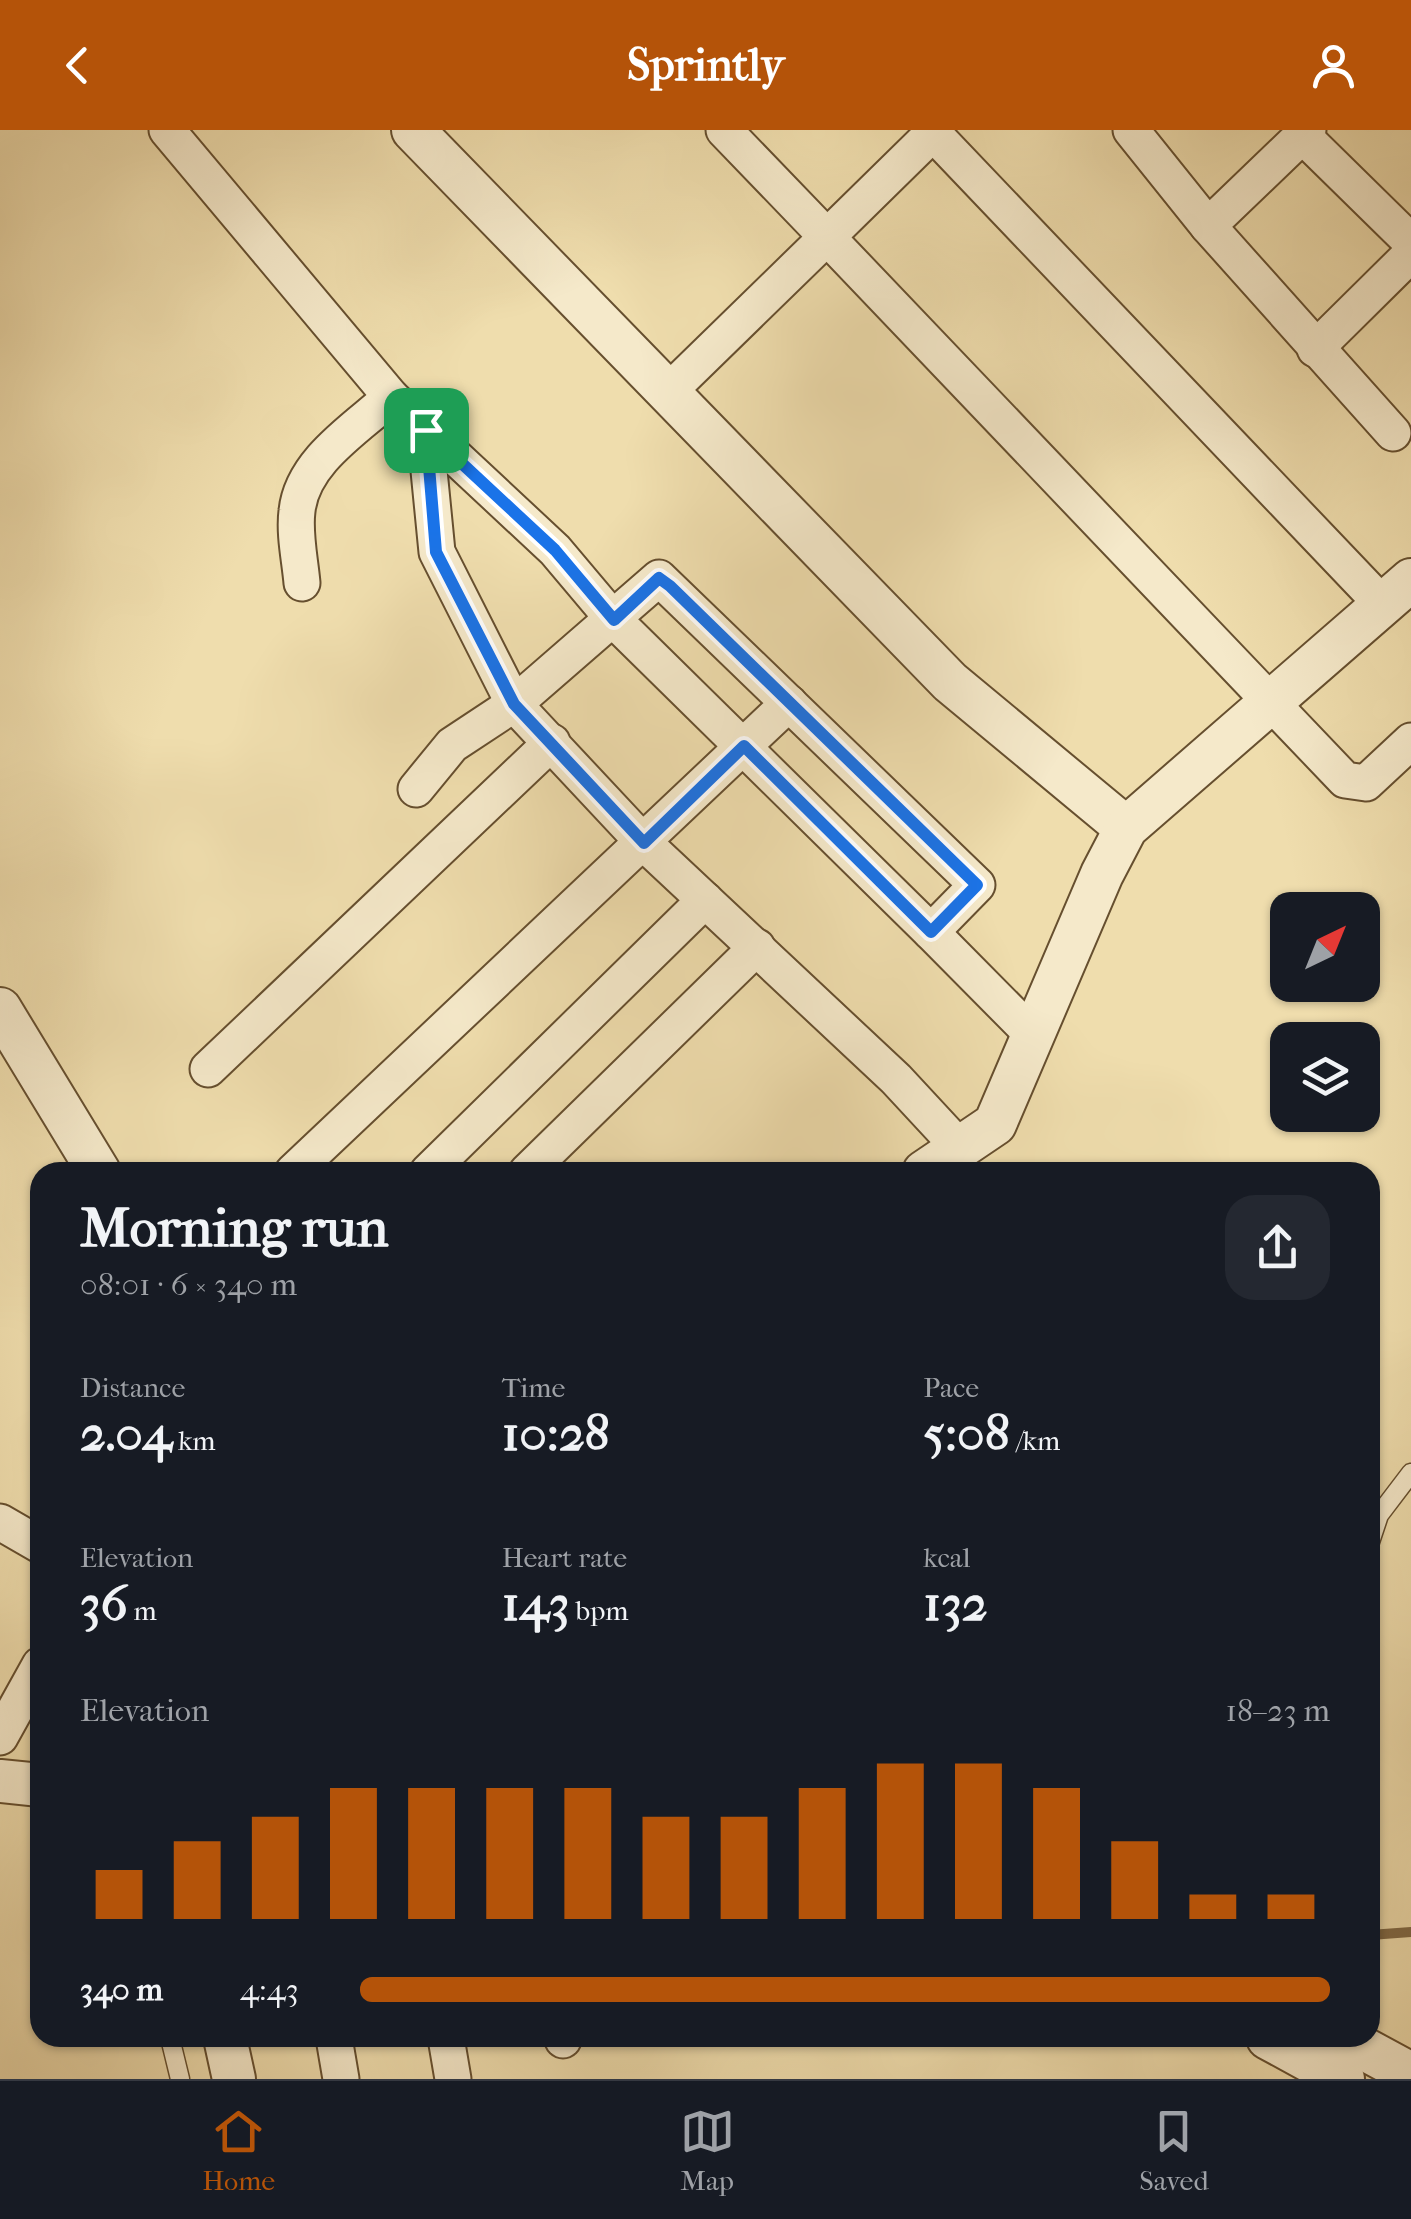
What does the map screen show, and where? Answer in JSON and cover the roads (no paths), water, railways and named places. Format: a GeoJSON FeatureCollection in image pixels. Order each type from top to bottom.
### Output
{"type":"FeatureCollection","features":[{"type":"Feature","properties":{"kind":"street"},"geometry":{"type":"LineString","coordinates":[[167,130],[392,397],[555,550],[614,620],[1034,1036]]}},
{"type":"Feature","properties":{"kind":"street"},"geometry":{"type":"LineString","coordinates":[[412,130],[594,312],[667,393],[950,682],[1126,828]]}},
{"type":"Feature","properties":{"kind":"street"},"geometry":{"type":"LineString","coordinates":[[724,130],[1346,780],[1366,784],[1411,741]]}},
{"type":"Feature","properties":{"kind":"street"},"geometry":{"type":"LineString","coordinates":[[1131,130],[1208,226],[1393,433]]}},
{"type":"Feature","properties":{"kind":"street"},"geometry":{"type":"LineString","coordinates":[[1208,226],[1306,133],[1411,242]]}},
{"type":"Feature","properties":{"kind":"street"},"geometry":{"type":"LineString","coordinates":[[667,393],[827,238],[919,136],[1397,592],[1126,828],[1102,874],[996,1124],[939,1162]]}},
{"type":"Feature","properties":{"kind":"street"},"geometry":{"type":"LineString","coordinates":[[1315,349],[1411,254]]}},
{"type":"Feature","properties":{"kind":"street"},"geometry":{"type":"LineString","coordinates":[[302,583],[296,514],[301,488],[311,470],[392,397]]}},
{"type":"Feature","properties":{"kind":"street"},"geometry":{"type":"LineString","coordinates":[[426,430],[436,552],[514,704],[644,843],[896,1079],[960,1148]]}},
{"type":"Feature","properties":{"kind":"street"},"geometry":{"type":"LineString","coordinates":[[416,789],[452,745],[514,704],[659,578],[977,885],[931,932]]}},
{"type":"Feature","properties":{"kind":"street"},"geometry":{"type":"LineString","coordinates":[[304,1162],[416,1059],[559,916],[644,843],[789,703]]}},
{"type":"Feature","properties":{"kind":"street"},"geometry":{"type":"LineString","coordinates":[[208,1070],[552,742]]}},
{"type":"Feature","properties":{"kind":"street"},"geometry":{"type":"LineString","coordinates":[[438,1162],[705,900]]}},
{"type":"Feature","properties":{"kind":"street"},"geometry":{"type":"LineString","coordinates":[[537,1162],[757,947]]}},
{"type":"Feature","properties":{"kind":"street"},"geometry":{"type":"LineString","coordinates":[[0,1009],[93,1162]]}},
{"type":"Feature","properties":{"kind":"street"},"geometry":{"type":"LineString","coordinates":[[0,1522],[30,1539]]}},
{"type":"Feature","properties":{"kind":"street"},"geometry":{"type":"LineString","coordinates":[[0,1736],[30,1683]]}},
{"type":"Feature","properties":{"kind":"street"},"geometry":{"type":"LineString","coordinates":[[0,1780],[30,1784]]}},
{"type":"Feature","properties":{"kind":"street"},"geometry":{"type":"LineString","coordinates":[[227,2047],[234,2079]]}},
{"type":"Feature","properties":{"kind":"street"},"geometry":{"type":"LineString","coordinates":[[336,2047],[341,2079]]}},
{"type":"Feature","properties":{"kind":"street"},"geometry":{"type":"LineString","coordinates":[[448,2047],[453,2079]]}},
{"type":"Feature","properties":{"kind":"street"},"geometry":{"type":"LineString","coordinates":[[1285,2047],[1344,2079]]}},
{"type":"Feature","properties":{"kind":"street"},"geometry":{"type":"LineString","coordinates":[[1361,2047],[1411,2074]]}},
{"type":"Feature","properties":{"kind":"lane"},"geometry":{"type":"LineString","coordinates":[[1380,1515],[1411,1473]]}},
{"type":"Feature","properties":{"kind":"lane"},"geometry":{"type":"LineString","coordinates":[[172,2047],[180,2079]]}},
{"type":"Feature","properties":{"kind":"waterway"},"geometry":{"type":"LineString","coordinates":[[1380,1934],[1411,1932]]}}]}
